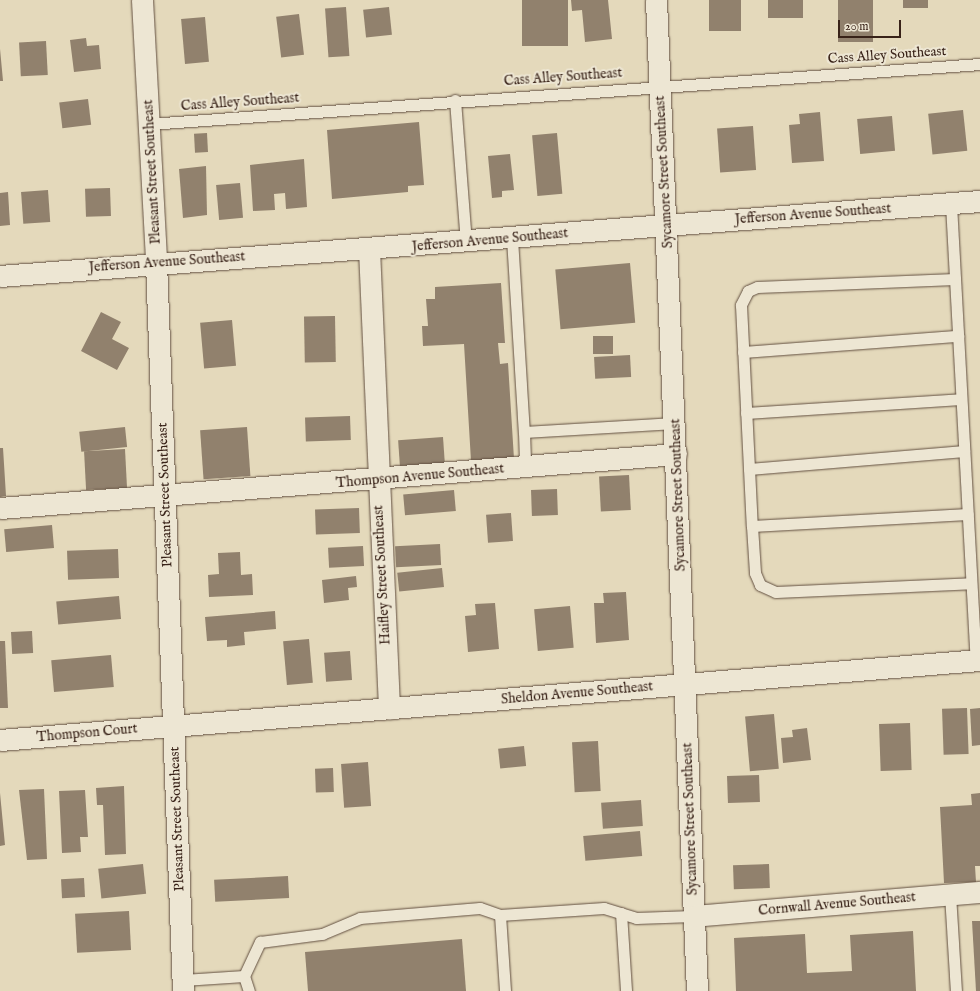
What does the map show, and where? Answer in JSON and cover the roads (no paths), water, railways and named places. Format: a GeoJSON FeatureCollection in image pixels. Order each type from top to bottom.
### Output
{"type":"FeatureCollection","features":[{"type":"Feature","properties":{"kind":"street","name":"Pleasant Street Southeast"},"geometry":{"type":"LineString","coordinates":[[142,0],[156,262],[183,986]]}},
{"type":"Feature","properties":{"kind":"street","name":"Sycamore Street Southeast"},"geometry":{"type":"LineString","coordinates":[[656,0],[686,684],[693,916],[697,991]]}},
{"type":"Feature","properties":{"kind":"street","name":"Jefferson Avenue Southeast"},"geometry":{"type":"LineString","coordinates":[[0,276],[156,262],[466,242],[980,201]]}},
{"type":"Feature","properties":{"kind":"street","name":"Haifley Street Southeast"},"geometry":{"type":"LineString","coordinates":[[368,249],[377,479],[389,709]]}},
{"type":"Feature","properties":{"kind":"street","name":"Thompson Avenue Southeast"},"geometry":{"type":"LineString","coordinates":[[0,508],[164,497],[676,454]]}},
{"type":"Feature","properties":{"kind":"street","name":"Sheldon Avenue Southeast"},"geometry":{"type":"LineString","coordinates":[[174,726],[978,661]]}},
{"type":"Feature","properties":{"kind":"street","name":"Thompson Court"},"geometry":{"type":"LineString","coordinates":[[0,740],[174,726]]}},
{"type":"Feature","properties":{"kind":"street","name":"Cornwall Avenue Southeast"},"geometry":{"type":"LineString","coordinates":[[693,916],[980,892]]}},
{"type":"Feature","properties":{"kind":"lane","name":"Cass Alley Southeast"},"geometry":{"type":"LineString","coordinates":[[149,124],[659,84],[980,64]]}},
{"type":"Feature","properties":{"kind":"lane"},"geometry":{"type":"LineString","coordinates":[[455,100],[466,242]]}},
{"type":"Feature","properties":{"kind":"lane"},"geometry":{"type":"LineString","coordinates":[[951,204],[964,450],[978,661]]}},
{"type":"Feature","properties":{"kind":"lane"},"geometry":{"type":"LineString","coordinates":[[512,238],[525,467]]}},
{"type":"Feature","properties":{"kind":"lane"},"geometry":{"type":"LineString","coordinates":[[955,279],[757,287],[748,291],[740,305],[752,526],[755,573],[760,585],[776,592],[972,583]]}},
{"type":"Feature","properties":{"kind":"lane"},"geometry":{"type":"LineString","coordinates":[[743,352],[958,336]]}},
{"type":"Feature","properties":{"kind":"lane"},"geometry":{"type":"LineString","coordinates":[[746,413],[961,399]]}},
{"type":"Feature","properties":{"kind":"lane"},"geometry":{"type":"LineString","coordinates":[[524,432],[675,423]]}},
{"type":"Feature","properties":{"kind":"lane"},"geometry":{"type":"LineString","coordinates":[[749,469],[964,450]]}},
{"type":"Feature","properties":{"kind":"lane"},"geometry":{"type":"LineString","coordinates":[[752,526],[968,514]]}},
{"type":"Feature","properties":{"kind":"lane"},"geometry":{"type":"LineString","coordinates":[[950,894],[956,991]]}},
{"type":"Feature","properties":{"kind":"lane"},"geometry":{"type":"LineString","coordinates":[[249,991],[244,976],[260,942],[322,934],[360,918],[480,908],[500,916],[604,908],[636,918],[693,916]]}},
{"type":"Feature","properties":{"kind":"lane"},"geometry":{"type":"LineString","coordinates":[[621,913],[626,991]]}},
{"type":"Feature","properties":{"kind":"lane"},"geometry":{"type":"LineString","coordinates":[[500,916],[505,991]]}},
{"type":"Feature","properties":{"kind":"lane"},"geometry":{"type":"LineString","coordinates":[[183,986],[244,976]]}}]}
